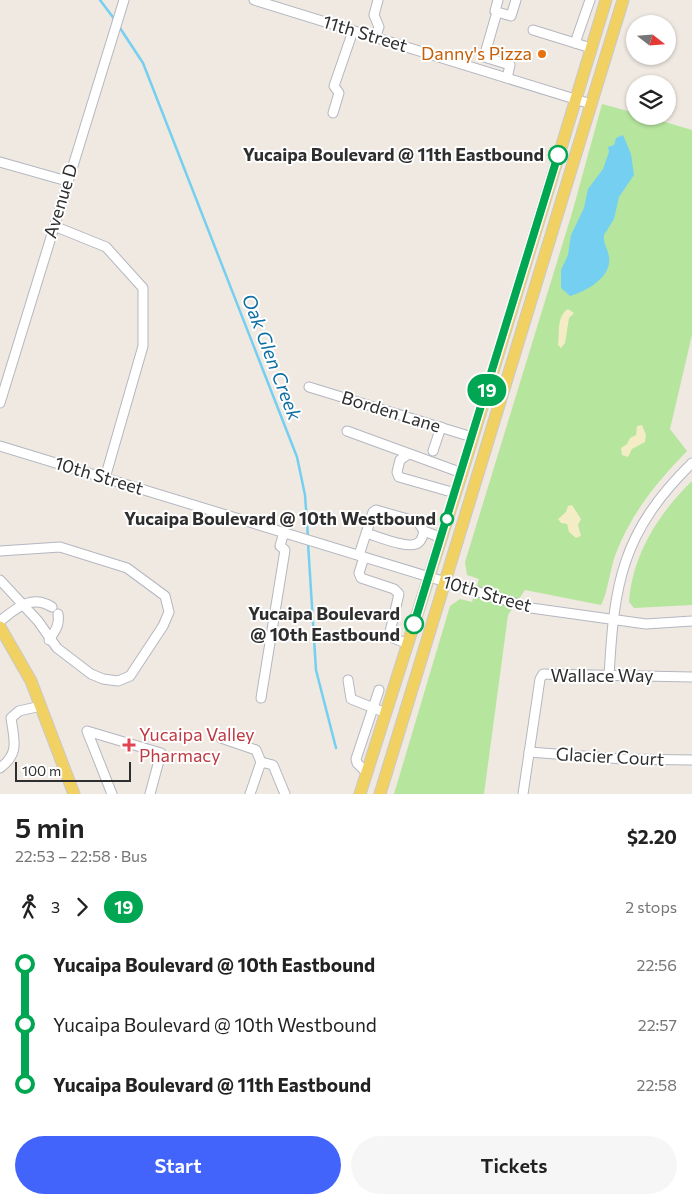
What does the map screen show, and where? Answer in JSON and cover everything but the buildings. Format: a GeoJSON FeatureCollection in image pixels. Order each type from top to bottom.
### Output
{"type":"FeatureCollection","features":[{"type":"Feature","properties":{"kind":"main road"},"geometry":{"type":"LineString","coordinates":[[360,794],[442,538],[606,0]]}},
{"type":"Feature","properties":{"kind":"main road"},"geometry":{"type":"LineString","coordinates":[[380,794],[623,0]]}},
{"type":"Feature","properties":{"kind":"main road"},"geometry":{"type":"LineString","coordinates":[[0,627],[24,665],[74,794]]}},
{"type":"Feature","properties":{"kind":"street","name":"11th Street"},"geometry":{"type":"LineString","coordinates":[[254,0],[591,104]]}},
{"type":"Feature","properties":{"kind":"street"},"geometry":{"type":"LineString","coordinates":[[375,38],[379,27],[374,16],[378,0]]}},
{"type":"Feature","properties":{"kind":"street"},"geometry":{"type":"LineString","coordinates":[[498,0],[495,11],[497,12],[484,57],[510,65],[506,78]]}},
{"type":"Feature","properties":{"kind":"street"},"geometry":{"type":"LineString","coordinates":[[497,12],[511,16],[516,0]]}},
{"type":"Feature","properties":{"kind":"street"},"geometry":{"type":"LineString","coordinates":[[575,43],[590,0]]}},
{"type":"Feature","properties":{"kind":"street","name":"Avenue D"},"geometry":{"type":"LineString","coordinates":[[0,403],[123,4]]}},
{"type":"Feature","properties":{"kind":"street"},"geometry":{"type":"LineString","coordinates":[[533,30],[591,48]]}},
{"type":"Feature","properties":{"kind":"street"},"geometry":{"type":"LineString","coordinates":[[333,114],[339,93],[334,86],[353,31]]}},
{"type":"Feature","properties":{"kind":"street"},"geometry":{"type":"LineString","coordinates":[[485,72],[489,58]]}},
{"type":"Feature","properties":{"kind":"street"},"geometry":{"type":"LineString","coordinates":[[0,162],[68,181]]}},
{"type":"Feature","properties":{"kind":"street"},"geometry":{"type":"LineString","coordinates":[[54,226],[106,247],[143,288],[144,346],[105,478]]}},
{"type":"Feature","properties":{"kind":"street","name":"Borden Lane"},"geometry":{"type":"LineString","coordinates":[[309,387],[472,437]]}},
{"type":"Feature","properties":{"kind":"street"},"geometry":{"type":"LineString","coordinates":[[433,451],[441,428]]}},
{"type":"Feature","properties":{"kind":"street"},"geometry":{"type":"LineString","coordinates":[[347,431],[398,448],[407,454],[462,473]]}},
{"type":"Feature","properties":{"kind":"street","name":"10th Street"},"geometry":{"type":"LineString","coordinates":[[0,446],[531,608],[612,621],[646,624],[692,621]]}},
{"type":"Feature","properties":{"kind":"street"},"geometry":{"type":"LineString","coordinates":[[407,454],[400,460],[396,472],[399,477],[455,493]]}},
{"type":"Feature","properties":{"kind":"street"},"geometry":{"type":"LineString","coordinates":[[610,677],[612,621],[620,576],[632,542],[648,514],[672,483],[692,463]]}},
{"type":"Feature","properties":{"kind":"street"},"geometry":{"type":"LineString","coordinates":[[366,533],[406,546],[415,546],[419,543],[424,527],[418,522],[376,510],[366,533],[361,556],[359,573],[362,578],[394,589],[399,594],[390,632],[393,638],[408,644]]}},
{"type":"Feature","properties":{"kind":"street"},"geometry":{"type":"LineString","coordinates":[[424,531],[442,538]]}},
{"type":"Feature","properties":{"kind":"street"},"geometry":{"type":"LineString","coordinates":[[261,698],[285,550],[280,546],[284,532]]}},
{"type":"Feature","properties":{"kind":"street"},"geometry":{"type":"LineString","coordinates":[[0,551],[60,547],[127,568],[165,596],[169,612],[163,626],[130,676],[118,681],[103,679],[91,674],[57,648],[49,640],[38,621],[21,605],[0,580]]}},
{"type":"Feature","properties":{"kind":"street"},"geometry":{"type":"LineString","coordinates":[[0,621],[21,605],[32,601],[44,602],[55,610],[59,621],[49,640]]}},
{"type":"Feature","properties":{"kind":"street","name":"Wallace Way"},"geometry":{"type":"LineString","coordinates":[[523,794],[540,679],[544,674],[610,677],[692,677]]}},
{"type":"Feature","properties":{"kind":"street"},"geometry":{"type":"LineString","coordinates":[[348,680],[351,699],[386,713]]}},
{"type":"Feature","properties":{"kind":"street"},"geometry":{"type":"LineString","coordinates":[[366,773],[357,764],[356,759],[379,690]]}},
{"type":"Feature","properties":{"kind":"street"},"geometry":{"type":"LineString","coordinates":[[0,768],[7,763],[15,749],[11,718],[19,711],[41,706]]}},
{"type":"Feature","properties":{"kind":"street"},"geometry":{"type":"LineString","coordinates":[[112,794],[87,731],[161,753],[150,794]]}},
{"type":"Feature","properties":{"kind":"street"},"geometry":{"type":"LineString","coordinates":[[221,738],[256,750],[261,762],[250,794]]}},
{"type":"Feature","properties":{"kind":"street"},"geometry":{"type":"LineString","coordinates":[[361,743],[374,749]]}},
{"type":"Feature","properties":{"kind":"street","name":"Glacier Court"},"geometry":{"type":"LineString","coordinates":[[529,752],[623,759],[692,760]]}},
{"type":"Feature","properties":{"kind":"street"},"geometry":{"type":"LineString","coordinates":[[261,762],[273,766],[285,794]]}},
{"type":"Feature","properties":{"kind":"green space"},"geometry":{"type":"Polygon","coordinates":[[[602,104],[626,111],[626,125],[675,125],[692,130],[692,335],[670,429],[687,451],[646,498],[622,538],[601,605],[525,590],[508,615],[484,794],[394,794],[450,606],[460,599],[472,602],[479,579],[467,575],[465,562],[572,213],[602,104]]]}},
{"type":"Feature","properties":{"kind":"green space"},"geometry":{"type":"Polygon","coordinates":[[[692,481],[692,605],[634,608],[629,602],[631,585],[642,551],[658,521],[692,481]]]}},
{"type":"Feature","properties":{"kind":"sand"},"geometry":{"type":"Polygon","coordinates":[[[568,309],[574,313],[569,318],[565,343],[561,348],[558,345],[559,326],[564,312],[568,309]]]}},
{"type":"Feature","properties":{"kind":"sand"},"geometry":{"type":"Polygon","coordinates":[[[642,425],[646,435],[645,442],[632,449],[628,457],[622,455],[621,448],[627,444],[630,438],[636,435],[637,426],[642,425]]]}},
{"type":"Feature","properties":{"kind":"sand"},"geometry":{"type":"Polygon","coordinates":[[[572,505],[581,519],[578,525],[581,536],[576,538],[569,532],[567,524],[561,523],[558,519],[566,512],[568,506],[572,505]]]}},
{"type":"Feature","properties":{"kind":"water"},"geometry":{"type":"Polygon","coordinates":[[[623,135],[631,154],[634,175],[619,197],[614,219],[604,235],[609,257],[607,271],[591,287],[570,296],[561,288],[561,270],[568,255],[571,235],[584,208],[588,189],[603,169],[609,152],[608,147],[614,145],[616,138],[623,135]]]}},
{"type":"Feature","properties":{"kind":"waterway","name":"Oak Glen Creek"},"geometry":{"type":"LineString","coordinates":[[100,0],[115,20]]}},
{"type":"Feature","properties":{"kind":"waterway","name":"Oak Glen Creek"},"geometry":{"type":"LineString","coordinates":[[118,25],[143,63],[297,457],[305,495],[308,537]]}},
{"type":"Feature","properties":{"kind":"waterway","name":"Oak Glen Creek"},"geometry":{"type":"LineString","coordinates":[[308,543],[316,670],[336,748]]}},
{"type":"Feature","properties":{"kind":"bus line","name":"19"},"geometry":{"type":"LineString","coordinates":[[414,624],[462,473],[558,155]]}},
{"type":"Feature","properties":{"kind":"place","name":"Danny's Pizza"},"geometry":{"type":"Point","coordinates":[542,54]}},
{"type":"Feature","properties":{"kind":"place","name":"Yucaipa Boulevard @ 11th Eastbound"},"geometry":{"type":"Point","coordinates":[558,155]}},
{"type":"Feature","properties":{"kind":"place","name":"Yucaipa Boulevard @ 10th Westbound"},"geometry":{"type":"Point","coordinates":[447,519]}},
{"type":"Feature","properties":{"kind":"place","name":"Yucaipa Boulevard @ 10th Eastbound"},"geometry":{"type":"Point","coordinates":[414,624]}},
{"type":"Feature","properties":{"kind":"place","name":"Yucaipa Valley Pharmacy"},"geometry":{"type":"Point","coordinates":[129,745]}}]}
